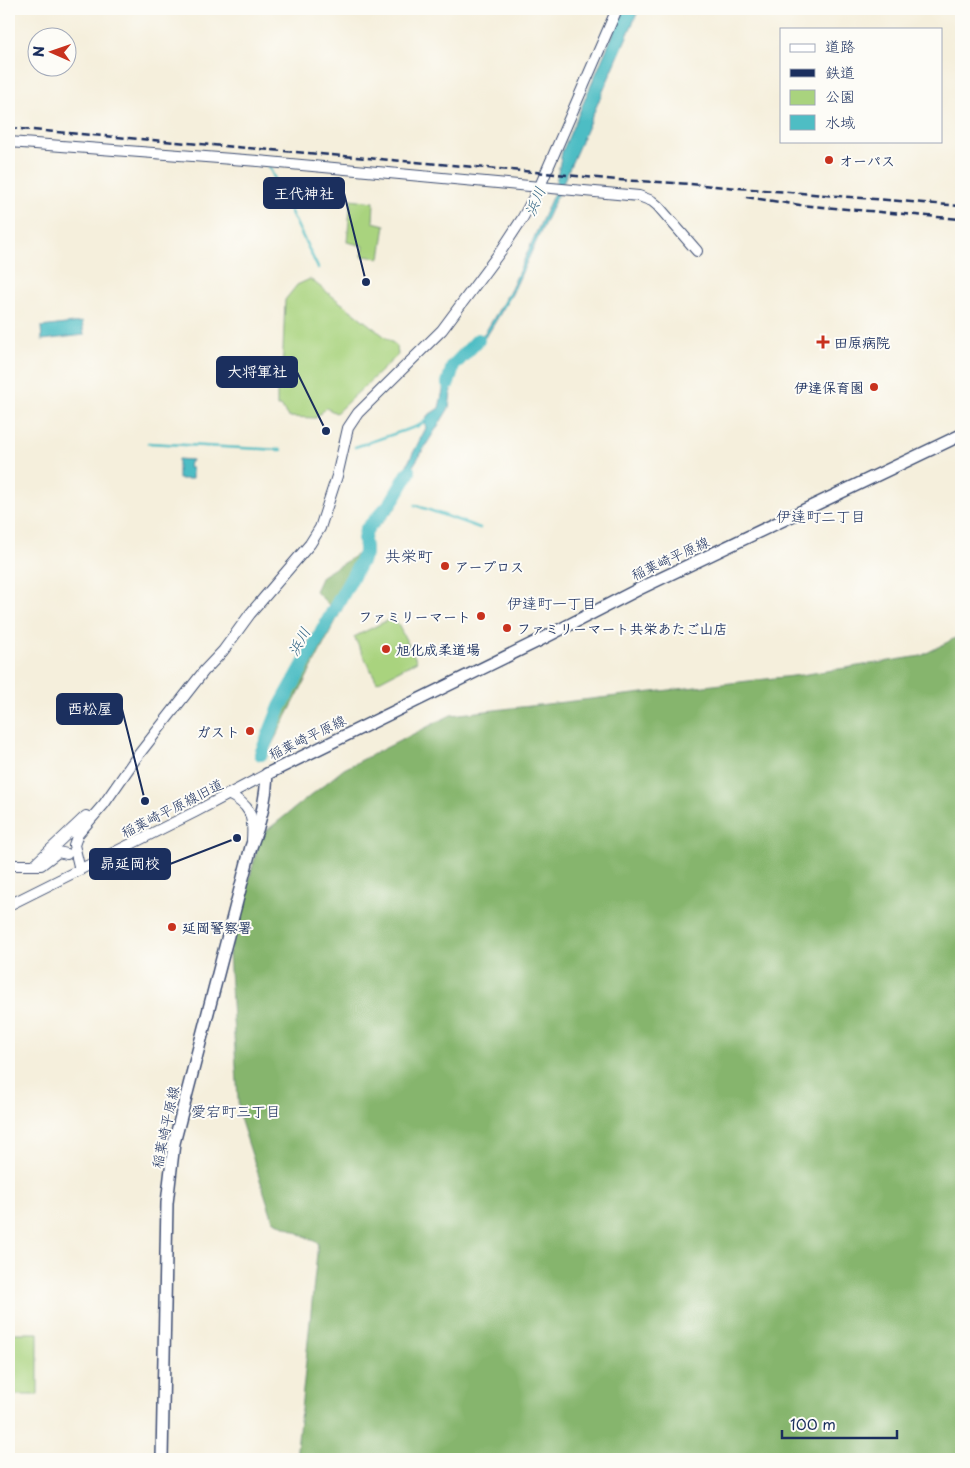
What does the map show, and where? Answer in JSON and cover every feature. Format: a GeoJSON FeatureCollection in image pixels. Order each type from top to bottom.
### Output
{"type":"FeatureCollection","features":[{"type":"Feature","properties":{"kind":"main road","name":"稲葉崎平原線"},"geometry":{"type":"LineString","coordinates":[[162,1459],[167,1203],[174,1143],[251,847],[261,824],[266,794],[266,774],[536,642],[639,589],[961,435]]}},
{"type":"Feature","properties":{"kind":"street"},"geometry":{"type":"LineString","coordinates":[[80,870],[74,841],[78,834],[104,804],[136,758],[204,671],[223,651],[250,614],[310,544],[320,528],[330,501],[347,434],[358,413],[442,330],[502,248],[544,186],[617,9]]}},
{"type":"Feature","properties":{"kind":"street"},"geometry":{"type":"LineString","coordinates":[[9,142],[569,188],[639,196],[658,206],[696,250]]}},
{"type":"Feature","properties":{"kind":"street","name":"稲葉崎平原線旧道"},"geometry":{"type":"LineString","coordinates":[[9,905],[266,774]]}},
{"type":"Feature","properties":{"kind":"street"},"geometry":{"type":"LineString","coordinates":[[34,865],[114,790]]}},
{"type":"Feature","properties":{"kind":"street"},"geometry":{"type":"LineString","coordinates":[[228,794],[244,804],[249,810],[252,821],[251,847]]}},
{"type":"Feature","properties":{"kind":"street"},"geometry":{"type":"LineString","coordinates":[[69,832],[66,839],[67,854],[80,870]]}},
{"type":"Feature","properties":{"kind":"street"},"geometry":{"type":"LineString","coordinates":[[9,865],[40,865],[58,852],[67,854]]}},
{"type":"Feature","properties":{"kind":"green space"},"geometry":{"type":"Polygon","coordinates":[[[351,199],[374,202],[373,222],[385,225],[380,258],[362,256],[364,246],[347,242],[351,199]]]}},
{"type":"Feature","properties":{"kind":"green space"},"geometry":{"type":"Polygon","coordinates":[[[310,279],[397,346],[398,355],[336,413],[326,408],[316,418],[288,417],[281,406],[277,406],[277,378],[282,376],[285,300],[297,285],[310,279]]]}},
{"type":"Feature","properties":{"kind":"green space"},"geometry":{"type":"Polygon","coordinates":[[[387,498],[398,505],[378,527],[374,527],[368,538],[362,541],[362,533],[387,498]]]}},
{"type":"Feature","properties":{"kind":"green space"},"geometry":{"type":"Polygon","coordinates":[[[368,548],[370,555],[268,752],[263,753],[272,722],[329,605],[315,591],[322,576],[368,548]]]}},
{"type":"Feature","properties":{"kind":"green space","name":"旭化成柔道場"},"geometry":{"type":"Polygon","coordinates":[[[394,617],[417,661],[377,682],[354,637],[394,617]]]}},
{"type":"Feature","properties":{"kind":"green space"},"geometry":{"type":"Polygon","coordinates":[[[961,635],[961,1459],[296,1459],[318,1243],[273,1220],[239,1115],[229,954],[261,835],[344,769],[451,715],[801,675],[921,656],[961,635]]]}},
{"type":"Feature","properties":{"kind":"green space"},"geometry":{"type":"Polygon","coordinates":[[[9,1333],[38,1333],[38,1395],[9,1395],[9,1333]]]}},
{"type":"Feature","properties":{"kind":"water"},"geometry":{"type":"Polygon","coordinates":[[[624,9],[639,9],[512,294],[488,334],[454,370],[449,408],[400,487],[396,486],[426,428],[427,416],[439,408],[447,373],[486,331],[511,289],[554,193],[562,152],[624,9]]]}},
{"type":"Feature","properties":{"kind":"water"},"geometry":{"type":"Polygon","coordinates":[[[82,322],[84,335],[42,340],[41,327],[82,322]]]}},
{"type":"Feature","properties":{"kind":"water"},"geometry":{"type":"Polygon","coordinates":[[[178,459],[192,460],[189,468],[192,468],[192,479],[178,479],[178,459]]]}},
{"type":"Feature","properties":{"kind":"waterway"},"geometry":{"type":"LineString","coordinates":[[269,167],[318,268]]}},
{"type":"Feature","properties":{"kind":"waterway","name":"浜川"},"geometry":{"type":"LineString","coordinates":[[448,383],[453,366],[478,340]]}},
{"type":"Feature","properties":{"kind":"waterway"},"geometry":{"type":"LineString","coordinates":[[355,447],[418,426],[428,419]]}},
{"type":"Feature","properties":{"kind":"waterway"},"geometry":{"type":"LineString","coordinates":[[148,443],[281,450]]}},
{"type":"Feature","properties":{"kind":"waterway","name":"浜川"},"geometry":{"type":"LineString","coordinates":[[364,539],[366,530],[391,503],[409,472]]}},
{"type":"Feature","properties":{"kind":"waterway","name":"浜川"},"geometry":{"type":"LineString","coordinates":[[394,498],[400,500]]}},
{"type":"Feature","properties":{"kind":"waterway"},"geometry":{"type":"LineString","coordinates":[[415,505],[480,528]]}},
{"type":"Feature","properties":{"kind":"waterway","name":"浜川"},"geometry":{"type":"LineString","coordinates":[[261,754],[280,707],[365,554],[365,546]]}},
{"type":"Feature","properties":{"kind":"railway"},"geometry":{"type":"LineString","coordinates":[[9,128],[618,180],[961,206]]}},
{"type":"Feature","properties":{"kind":"railway"},"geometry":{"type":"LineString","coordinates":[[746,197],[800,205],[961,219]]}},
{"type":"Feature","properties":{"kind":"place","name":"オーパス"},"geometry":{"type":"Point","coordinates":[829,160]}},
{"type":"Feature","properties":{"kind":"place","name":"王代神社"},"geometry":{"type":"Point","coordinates":[366,282]}},
{"type":"Feature","properties":{"kind":"place","name":"田原病院"},"geometry":{"type":"Point","coordinates":[823,342]}},
{"type":"Feature","properties":{"kind":"place","name":"伊達保育園"},"geometry":{"type":"Point","coordinates":[874,387]}},
{"type":"Feature","properties":{"kind":"place","name":"大将軍社"},"geometry":{"type":"Point","coordinates":[326,431]}},
{"type":"Feature","properties":{"kind":"place","name":"アープロス"},"geometry":{"type":"Point","coordinates":[445,566]}},
{"type":"Feature","properties":{"kind":"place","name":"ファミリーマート"},"geometry":{"type":"Point","coordinates":[481,616]}},
{"type":"Feature","properties":{"kind":"place","name":"ファミリーマート共栄あたご山店"},"geometry":{"type":"Point","coordinates":[507,628]}},
{"type":"Feature","properties":{"kind":"place","name":"旭化成柔道場"},"geometry":{"type":"Point","coordinates":[386,649]}},
{"type":"Feature","properties":{"kind":"place","name":"ガスト"},"geometry":{"type":"Point","coordinates":[250,731]}},
{"type":"Feature","properties":{"kind":"place","name":"西松屋"},"geometry":{"type":"Point","coordinates":[145,801]}},
{"type":"Feature","properties":{"kind":"place","name":"昴延岡校"},"geometry":{"type":"Point","coordinates":[237,838]}},
{"type":"Feature","properties":{"kind":"place","name":"延岡警察署"},"geometry":{"type":"Point","coordinates":[172,927]}},
{"type":"Feature","properties":{"kind":"district","name":"伊達町二丁目"},"geometry":{"type":"Point","coordinates":[821,515]}},
{"type":"Feature","properties":{"kind":"district","name":"共栄町"},"geometry":{"type":"Point","coordinates":[409,555]}},
{"type":"Feature","properties":{"kind":"district","name":"伊達町一丁目"},"geometry":{"type":"Point","coordinates":[552,602]}},
{"type":"Feature","properties":{"kind":"district","name":"愛宕町三丁目"},"geometry":{"type":"Point","coordinates":[236,1110]}}]}
